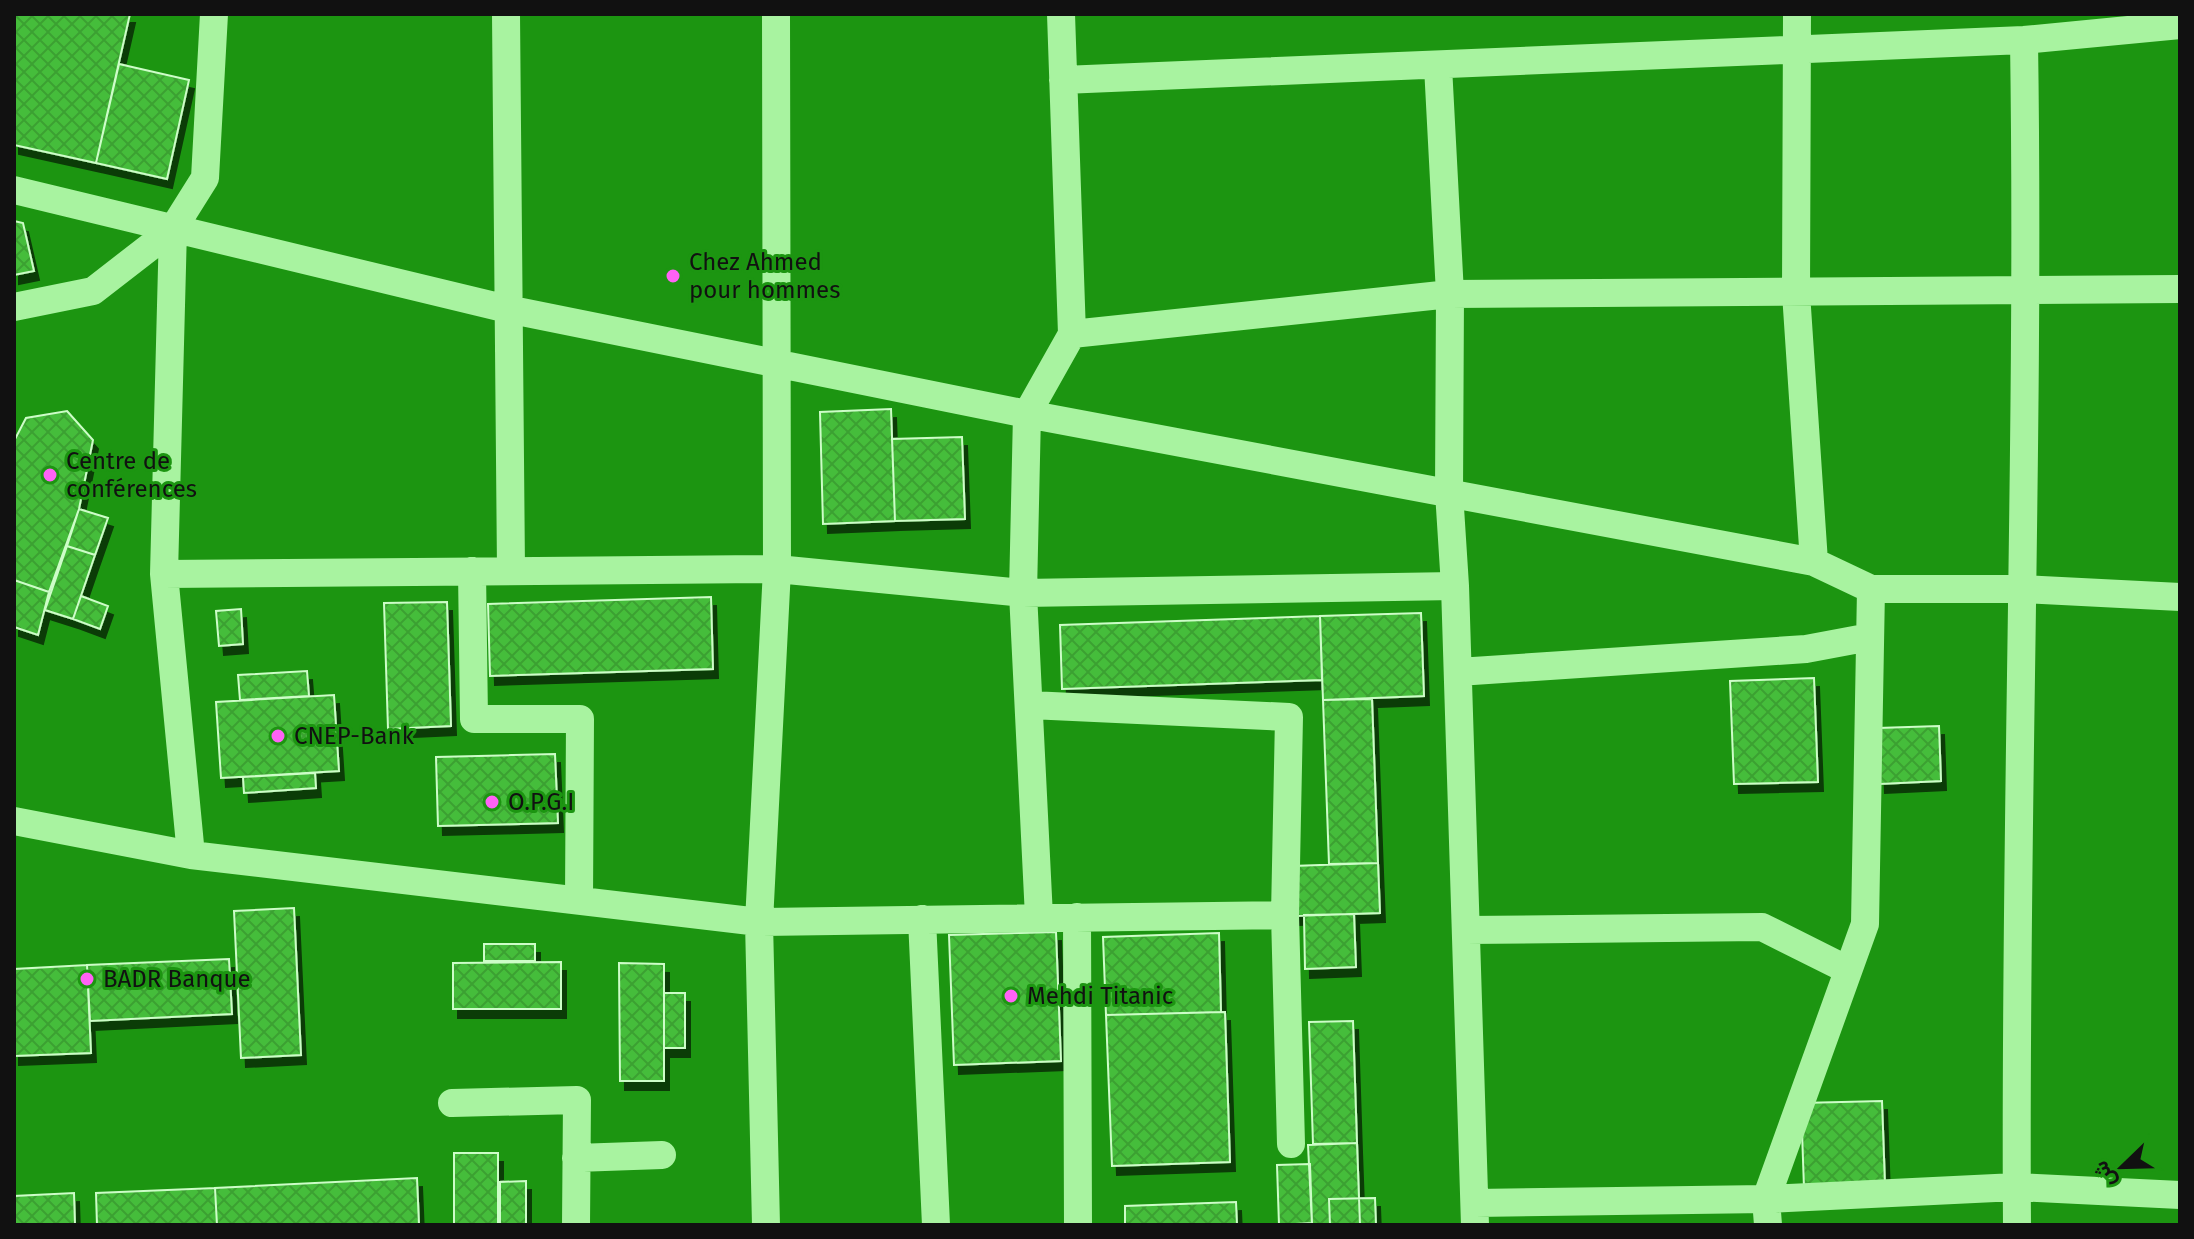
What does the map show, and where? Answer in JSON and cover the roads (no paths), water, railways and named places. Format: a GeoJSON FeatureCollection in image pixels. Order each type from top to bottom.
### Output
{"type":"FeatureCollection","features":[{"type":"Feature","properties":{"kind":"street"},"geometry":{"type":"LineString","coordinates":[[14,307],[93,291],[173,229],[205,178],[214,14]]}},
{"type":"Feature","properties":{"kind":"street"},"geometry":{"type":"LineString","coordinates":[[506,14],[511,571]]}},
{"type":"Feature","properties":{"kind":"street"},"geometry":{"type":"LineString","coordinates":[[766,1225],[759,922],[777,569],[776,14]]}},
{"type":"Feature","properties":{"kind":"street"},"geometry":{"type":"LineString","coordinates":[[1039,917],[1023,593],[1027,414],[1072,334],[1061,14]]}},
{"type":"Feature","properties":{"kind":"street"},"geometry":{"type":"LineString","coordinates":[[1797,14],[1796,293],[1814,562]]}},
{"type":"Feature","properties":{"kind":"street"},"geometry":{"type":"LineString","coordinates":[[1063,80],[2024,40],[2180,25]]}},
{"type":"Feature","properties":{"kind":"street"},"geometry":{"type":"LineString","coordinates":[[2017,1225],[2021,589],[2027,289],[2024,40]]}},
{"type":"Feature","properties":{"kind":"street"},"geometry":{"type":"LineString","coordinates":[[1438,66],[1450,294],[1449,492],[1455,586],[1475,1214],[1767,1212],[2016,1187],[2180,1195]]}},
{"type":"Feature","properties":{"kind":"street"},"geometry":{"type":"LineString","coordinates":[[14,190],[507,309],[1027,414],[1814,562],[1871,589],[2021,589],[2180,597]]}},
{"type":"Feature","properties":{"kind":"street"},"geometry":{"type":"LineString","coordinates":[[173,229],[164,574],[191,855]]}},
{"type":"Feature","properties":{"kind":"street"},"geometry":{"type":"LineString","coordinates":[[1072,334],[1450,294],[2180,289]]}},
{"type":"Feature","properties":{"kind":"street"},"geometry":{"type":"LineString","coordinates":[[164,574],[777,569],[1023,593],[1455,586]]}},
{"type":"Feature","properties":{"kind":"street"},"geometry":{"type":"LineString","coordinates":[[472,571],[474,719],[580,719],[579,900]]}},
{"type":"Feature","properties":{"kind":"street"},"geometry":{"type":"LineString","coordinates":[[1767,1212],[1865,924],[1871,589]]}},
{"type":"Feature","properties":{"kind":"street"},"geometry":{"type":"LineString","coordinates":[[1458,672],[1806,649],[1870,637]]}},
{"type":"Feature","properties":{"kind":"street"},"geometry":{"type":"LineString","coordinates":[[1030,705],[1289,717],[1285,915],[1291,1144]]}},
{"type":"Feature","properties":{"kind":"street"},"geometry":{"type":"LineString","coordinates":[[14,821],[191,855],[759,922],[1285,915]]}},
{"type":"Feature","properties":{"kind":"street"},"geometry":{"type":"LineString","coordinates":[[1077,917],[1078,1225]]}},
{"type":"Feature","properties":{"kind":"street"},"geometry":{"type":"LineString","coordinates":[[922,919],[936,1225]]}},
{"type":"Feature","properties":{"kind":"street"},"geometry":{"type":"LineString","coordinates":[[1466,930],[1762,927],[1848,970]]}},
{"type":"Feature","properties":{"kind":"street"},"geometry":{"type":"LineString","coordinates":[[452,1103],[577,1100],[576,1225]]}},
{"type":"Feature","properties":{"kind":"street"},"geometry":{"type":"LineString","coordinates":[[576,1158],[662,1155]]}},
{"type":"Feature","properties":{"kind":"place","name":"Chez Ahmed pour hommes"},"geometry":{"type":"Point","coordinates":[673,276]}},
{"type":"Feature","properties":{"kind":"place","name":"Centre de conférences"},"geometry":{"type":"Point","coordinates":[50,475]}},
{"type":"Feature","properties":{"kind":"place","name":"CNEP-Bank"},"geometry":{"type":"Point","coordinates":[278,736]}},
{"type":"Feature","properties":{"kind":"place","name":"O.P.G.I"},"geometry":{"type":"Point","coordinates":[492,802]}},
{"type":"Feature","properties":{"kind":"place","name":"BADR Banque"},"geometry":{"type":"Point","coordinates":[87,979]}},
{"type":"Feature","properties":{"kind":"place","name":"Mehdi Titanic"},"geometry":{"type":"Point","coordinates":[1011,996]}}]}
